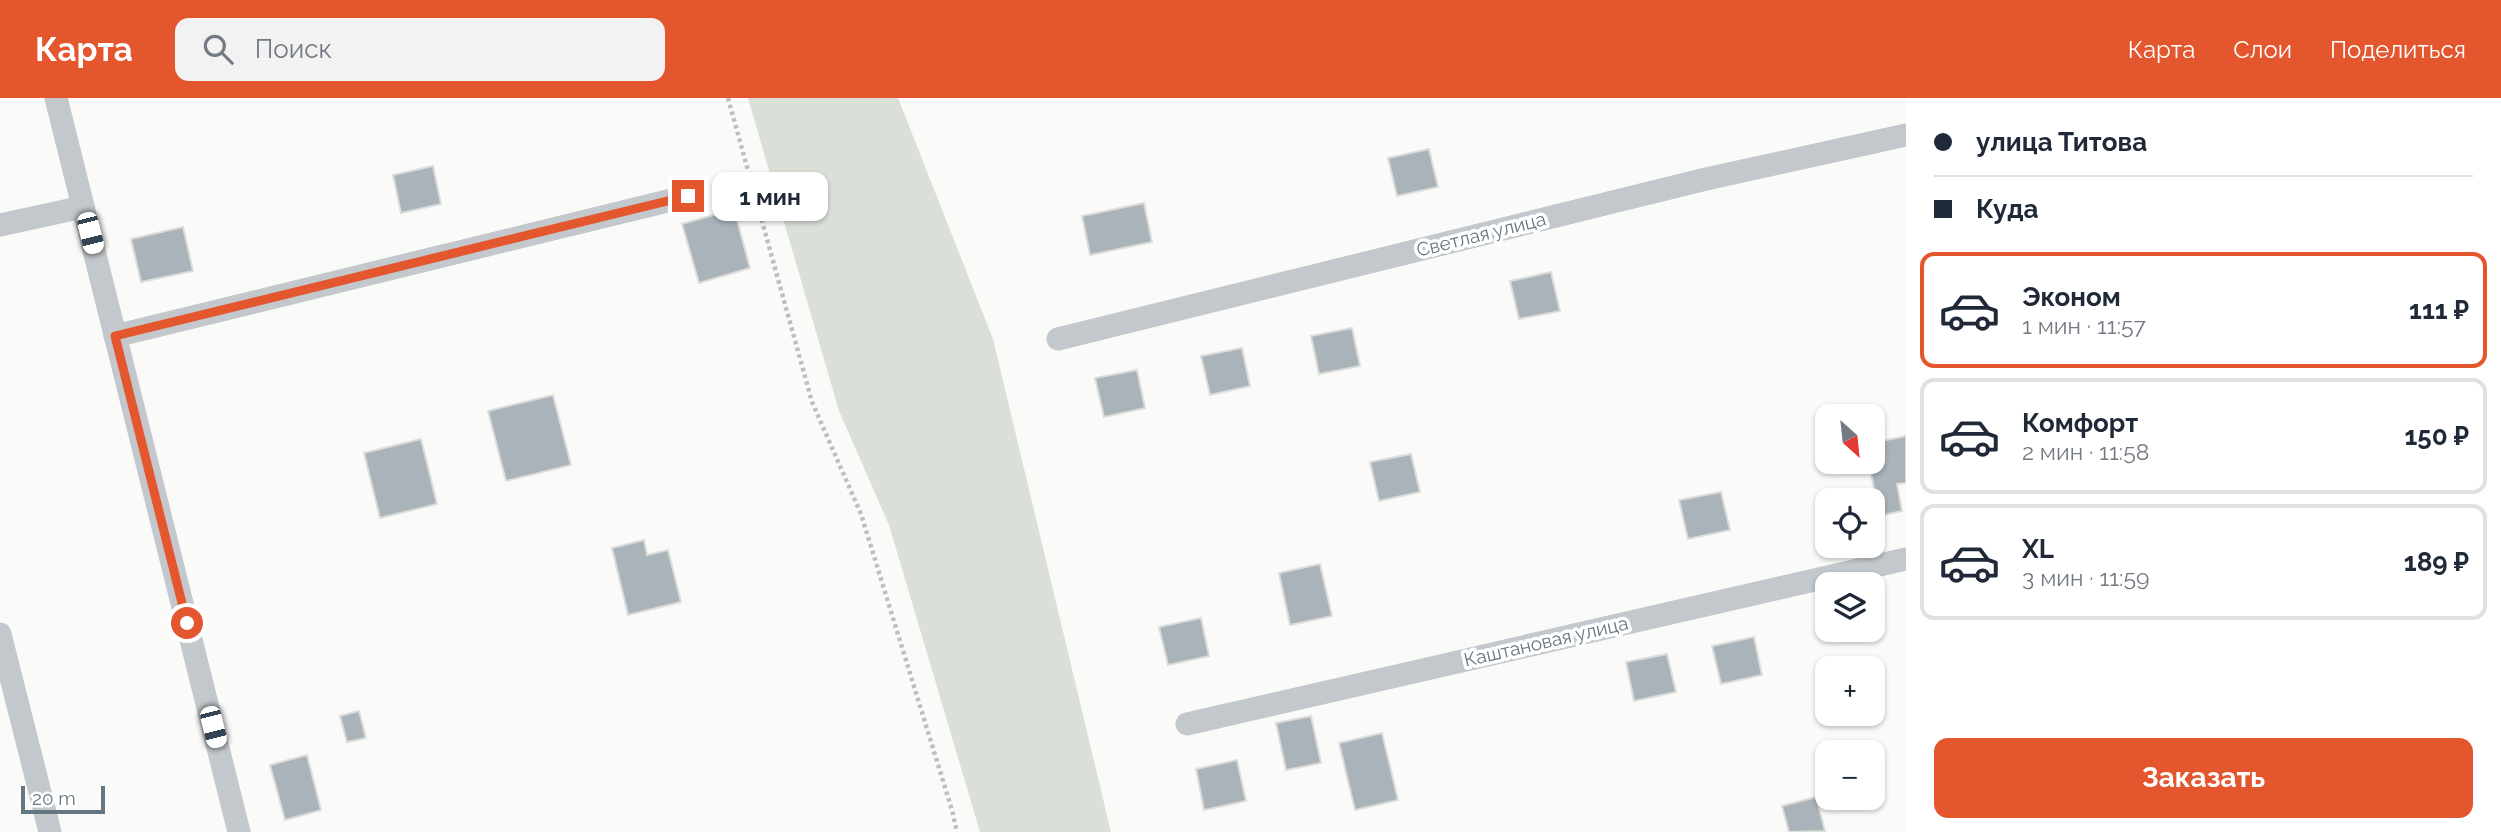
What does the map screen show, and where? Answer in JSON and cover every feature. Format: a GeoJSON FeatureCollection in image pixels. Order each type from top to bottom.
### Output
{"type":"FeatureCollection","features":[{"type":"Feature","properties":{"kind":"street"},"geometry":{"type":"LineString","coordinates":[[56,98],[239,832]]}},
{"type":"Feature","properties":{"kind":"street","name":"Светлая улица"},"geometry":{"type":"LineString","coordinates":[[1058,339],[1706,178],[1906,135]]}},
{"type":"Feature","properties":{"kind":"street"},"geometry":{"type":"LineString","coordinates":[[115,336],[688,196]]}},
{"type":"Feature","properties":{"kind":"street"},"geometry":{"type":"LineString","coordinates":[[0,225],[83,207]]}},
{"type":"Feature","properties":{"kind":"street","name":"Каштановая улица"},"geometry":{"type":"LineString","coordinates":[[1187,724],[1906,559]]}},
{"type":"Feature","properties":{"kind":"street"},"geometry":{"type":"LineString","coordinates":[[0,634],[50,832]]}},
{"type":"Feature","properties":{"kind":"path"},"geometry":{"type":"LineString","coordinates":[[728,98],[812,402],[861,514],[957,832]]}},
{"type":"Feature","properties":{"kind":"shaded area"},"geometry":{"type":"Polygon","coordinates":[[[748,98],[898,98],[993,339],[1111,832],[980,832],[889,525],[839,411],[748,98]]]}},
{"type":"Feature","properties":{"kind":"building"},"geometry":{"type":"Polygon","coordinates":[[[1429,149],[1438,187],[1397,196],[1388,158],[1429,149]]]}},
{"type":"Feature","properties":{"kind":"building"},"geometry":{"type":"Polygon","coordinates":[[[433,166],[441,204],[401,213],[393,175],[433,166]]]}},
{"type":"Feature","properties":{"kind":"building"},"geometry":{"type":"Polygon","coordinates":[[[1144,203],[1152,242],[1090,255],[1082,216],[1144,203]]]}},
{"type":"Feature","properties":{"kind":"building"},"geometry":{"type":"Polygon","coordinates":[[[734,209],[750,268],[699,283],[682,224],[734,209]]]}},
{"type":"Feature","properties":{"kind":"building"},"geometry":{"type":"Polygon","coordinates":[[[183,227],[193,271],[141,282],[131,239],[183,227]]]}},
{"type":"Feature","properties":{"kind":"building"},"geometry":{"type":"Polygon","coordinates":[[[1551,272],[1560,311],[1519,319],[1510,281],[1551,272]]]}},
{"type":"Feature","properties":{"kind":"building"},"geometry":{"type":"Polygon","coordinates":[[[1352,328],[1360,366],[1319,374],[1311,336],[1352,328]]]}},
{"type":"Feature","properties":{"kind":"building"},"geometry":{"type":"Polygon","coordinates":[[[1242,348],[1250,386],[1210,395],[1201,356],[1242,348]]]}},
{"type":"Feature","properties":{"kind":"building"},"geometry":{"type":"Polygon","coordinates":[[[1137,370],[1145,408],[1104,417],[1095,378],[1137,370]]]}},
{"type":"Feature","properties":{"kind":"building"},"geometry":{"type":"Polygon","coordinates":[[[553,395],[571,465],[506,481],[488,411],[553,395]]]}},
{"type":"Feature","properties":{"kind":"building"},"geometry":{"type":"Polygon","coordinates":[[[1906,436],[1906,483],[1897,484],[1902,511],[1885,515],[1885,488],[1874,488],[1871,474],[1885,474],[1885,440],[1906,436]]]}},
{"type":"Feature","properties":{"kind":"building"},"geometry":{"type":"Polygon","coordinates":[[[421,439],[437,504],[380,518],[364,453],[421,439]]]}},
{"type":"Feature","properties":{"kind":"building"},"geometry":{"type":"Polygon","coordinates":[[[1411,454],[1420,492],[1379,501],[1370,462],[1411,454]]]}},
{"type":"Feature","properties":{"kind":"building"},"geometry":{"type":"Polygon","coordinates":[[[1721,492],[1730,530],[1688,539],[1679,500],[1721,492]]]}},
{"type":"Feature","properties":{"kind":"building"},"geometry":{"type":"Polygon","coordinates":[[[644,540],[647,555],[668,550],[681,602],[628,615],[612,548],[644,540]]]}},
{"type":"Feature","properties":{"kind":"building"},"geometry":{"type":"Polygon","coordinates":[[[1320,564],[1332,616],[1290,625],[1279,573],[1320,564]]]}},
{"type":"Feature","properties":{"kind":"building"},"geometry":{"type":"Polygon","coordinates":[[[1201,618],[1209,656],[1168,665],[1159,627],[1201,618]]]}},
{"type":"Feature","properties":{"kind":"building"},"geometry":{"type":"Polygon","coordinates":[[[1754,637],[1762,675],[1721,684],[1712,646],[1754,637]]]}},
{"type":"Feature","properties":{"kind":"building"},"geometry":{"type":"Polygon","coordinates":[[[1667,654],[1676,692],[1634,701],[1626,662],[1667,654]]]}},
{"type":"Feature","properties":{"kind":"building"},"geometry":{"type":"Polygon","coordinates":[[[359,711],[366,738],[347,742],[340,716],[359,711]]]}},
{"type":"Feature","properties":{"kind":"building"},"geometry":{"type":"Polygon","coordinates":[[[1311,716],[1321,763],[1286,770],[1276,723],[1311,716]]]}},
{"type":"Feature","properties":{"kind":"building"},"geometry":{"type":"Polygon","coordinates":[[[1382,733],[1398,800],[1355,810],[1339,743],[1382,733]]]}},
{"type":"Feature","properties":{"kind":"building"},"geometry":{"type":"Polygon","coordinates":[[[307,755],[321,810],[285,820],[270,765],[307,755]]]}},
{"type":"Feature","properties":{"kind":"building"},"geometry":{"type":"Polygon","coordinates":[[[1237,760],[1246,801],[1204,810],[1196,769],[1237,760]]]}},
{"type":"Feature","properties":{"kind":"building"},"geometry":{"type":"Polygon","coordinates":[[[1815,797],[1815,810],[1819,810],[1825,831],[1789,832],[1782,806],[1815,797]]]}},
{"type":"Feature","properties":{"kind":"route"},"geometry":{"type":"LineString","coordinates":[[187,623],[115,336],[688,196]]}}]}
